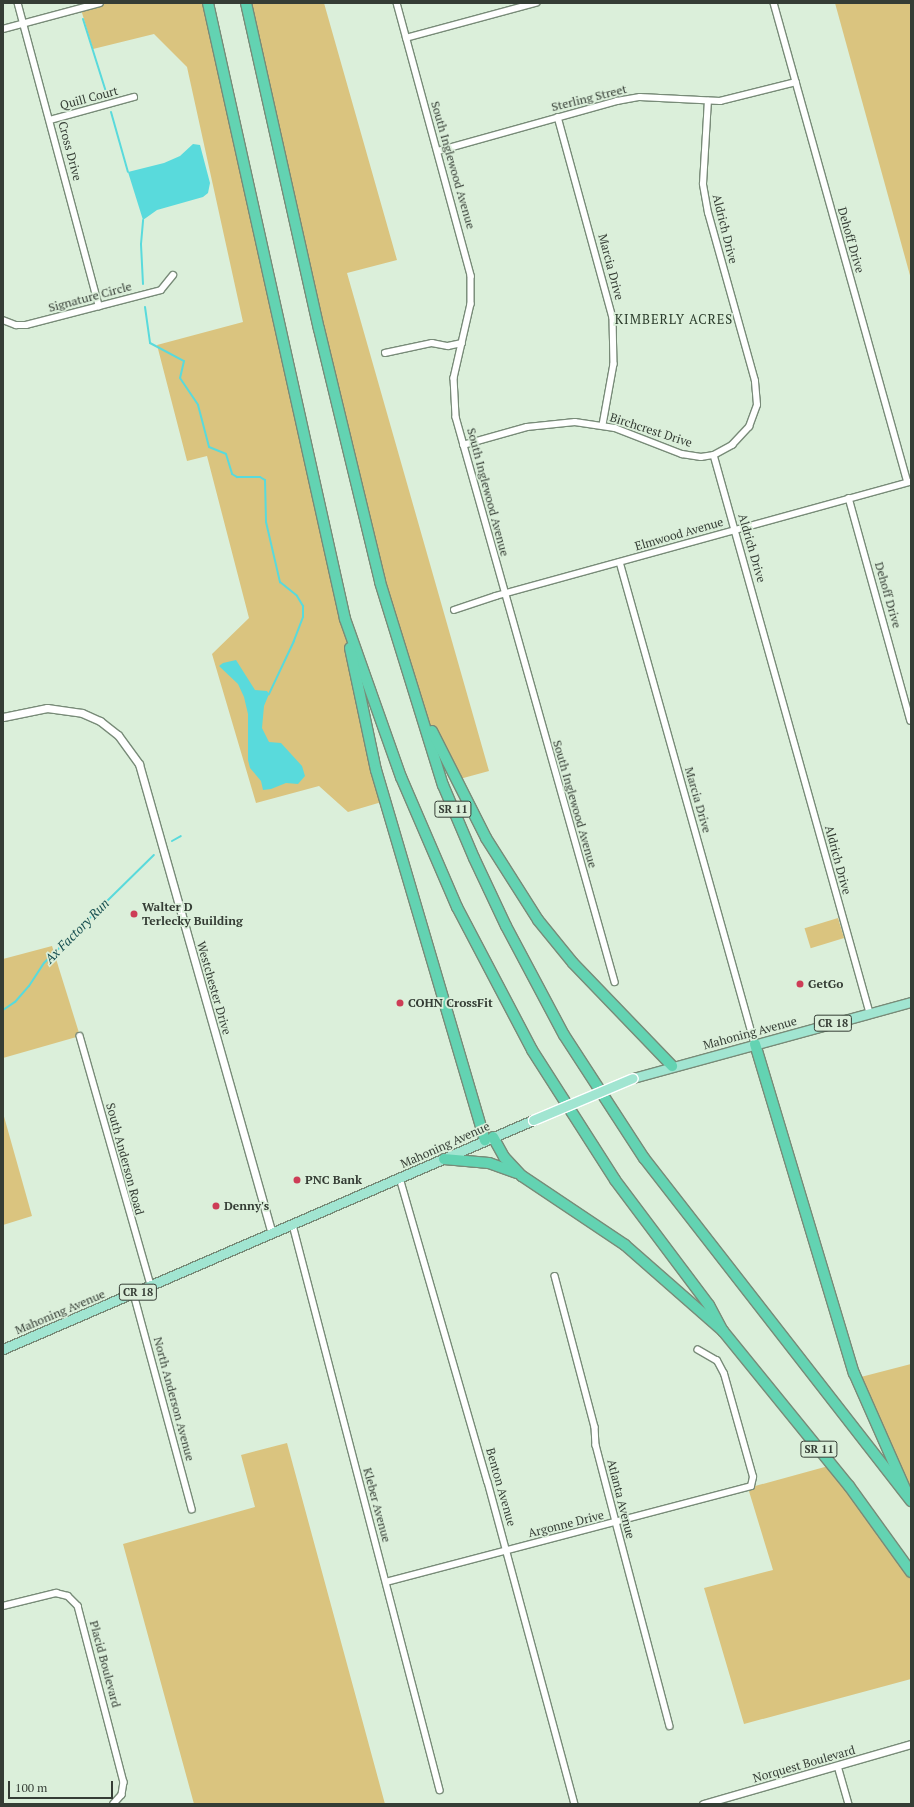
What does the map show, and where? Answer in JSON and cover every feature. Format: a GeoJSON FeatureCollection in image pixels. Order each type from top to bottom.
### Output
{"type":"FeatureCollection","features":[{"type":"Feature","properties":{"kind":"highway","name":"SR 11"},"geometry":{"type":"LineString","coordinates":[[208,3],[345,619],[401,778],[428,844],[488,971],[574,1118],[618,1184],[709,1305],[723,1331],[849,1486],[911,1572]]}},
{"type":"Feature","properties":{"kind":"highway","name":"SR 11"},"geometry":{"type":"LineString","coordinates":[[246,3],[365,524],[396,637],[443,785],[474,858],[534,981],[588,1074],[668,1191],[911,1501]]}},
{"type":"Feature","properties":{"kind":"highway"},"geometry":{"type":"LineString","coordinates":[[345,619],[362,713],[374,763],[489,1138],[522,1176]]}},
{"type":"Feature","properties":{"kind":"highway"},"geometry":{"type":"LineString","coordinates":[[418,705],[486,838],[538,920],[573,963],[672,1066]]}},
{"type":"Feature","properties":{"kind":"highway"},"geometry":{"type":"LineString","coordinates":[[755,1044],[852,1366],[911,1501]]}},
{"type":"Feature","properties":{"kind":"highway"},"geometry":{"type":"LineString","coordinates":[[444,1159],[489,1162],[522,1176],[626,1245],[723,1331]]}},
{"type":"Feature","properties":{"kind":"main road","name":"Mahoning Avenue"},"geometry":{"type":"LineString","coordinates":[[3,1349],[293,1225],[489,1138],[633,1078],[672,1066],[911,1002]]}},
{"type":"Feature","properties":{"kind":"street","name":"Cross Drive"},"geometry":{"type":"LineString","coordinates":[[18,3],[99,306]]}},
{"type":"Feature","properties":{"kind":"street"},"geometry":{"type":"LineString","coordinates":[[3,29],[100,3]]}},
{"type":"Feature","properties":{"kind":"street","name":"South Inglewood Avenue"},"geometry":{"type":"LineString","coordinates":[[397,3],[471,276],[471,304],[454,378],[453,397],[463,445],[615,982]]}},
{"type":"Feature","properties":{"kind":"street"},"geometry":{"type":"LineString","coordinates":[[406,38],[536,3]]}},
{"type":"Feature","properties":{"kind":"street","name":"Dehoff Drive"},"geometry":{"type":"LineString","coordinates":[[774,3],[909,482]]}},
{"type":"Feature","properties":{"kind":"street","name":"Sterling Street"},"geometry":{"type":"LineString","coordinates":[[438,151],[632,98],[708,101],[731,100],[796,82]]}},
{"type":"Feature","properties":{"kind":"street","name":"Quill Court"},"geometry":{"type":"LineString","coordinates":[[50,120],[134,97]]}},
{"type":"Feature","properties":{"kind":"street","name":"Aldrich Drive"},"geometry":{"type":"LineString","coordinates":[[708,101],[702,169],[705,198],[757,395],[755,411],[749,427],[732,445],[714,455],[870,1013]]}},
{"type":"Feature","properties":{"kind":"street","name":"Marcia Drive"},"geometry":{"type":"LineString","coordinates":[[558,117],[613,318],[614,364],[603,425]]}},
{"type":"Feature","properties":{"kind":"street","name":"Signature Circle"},"geometry":{"type":"LineString","coordinates":[[4,320],[26,325],[161,290],[173,275]]}},
{"type":"Feature","properties":{"kind":"street"},"geometry":{"type":"LineString","coordinates":[[385,353],[432,343],[448,346],[462,343]]}},
{"type":"Feature","properties":{"kind":"street","name":"Birchcrest Drive"},"geometry":{"type":"LineString","coordinates":[[463,445],[546,423],[575,422],[603,425],[624,431],[682,454],[701,457],[714,455]]}},
{"type":"Feature","properties":{"kind":"street","name":"Elmwood Avenue"},"geometry":{"type":"LineString","coordinates":[[454,610],[505,594],[909,482]]}},
{"type":"Feature","properties":{"kind":"street","name":"Dehoff Drive"},"geometry":{"type":"LineString","coordinates":[[849,498],[911,721]]}},
{"type":"Feature","properties":{"kind":"street","name":"Marcia Drive"},"geometry":{"type":"LineString","coordinates":[[620,562],[755,1044]]}},
{"type":"Feature","properties":{"kind":"street","name":"Westchester Drive"},"geometry":{"type":"LineString","coordinates":[[3,717],[47,708],[82,713],[100,721],[118,735],[139,764],[272,1233]]}},
{"type":"Feature","properties":{"kind":"street","name":"South Anderson Road"},"geometry":{"type":"LineString","coordinates":[[80,1036],[151,1286]]}},
{"type":"Feature","properties":{"kind":"street","name":"Benton Avenue"},"geometry":{"type":"LineString","coordinates":[[400,1178],[507,1550],[575,1804]]}},
{"type":"Feature","properties":{"kind":"street","name":"Kleber Avenue"},"geometry":{"type":"LineString","coordinates":[[293,1225],[440,1790]]}},
{"type":"Feature","properties":{"kind":"street","name":"Atlanta Avenue"},"geometry":{"type":"LineString","coordinates":[[555,1276],[595,1427],[596,1444],[670,1726]]}},
{"type":"Feature","properties":{"kind":"street","name":"North Anderson Avenue"},"geometry":{"type":"LineString","coordinates":[[134,1294],[192,1509]]}},
{"type":"Feature","properties":{"kind":"street","name":"Argonne Drive"},"geometry":{"type":"LineString","coordinates":[[386,1582],[751,1486],[753,1477],[724,1374],[717,1361],[698,1350]]}},
{"type":"Feature","properties":{"kind":"street","name":"Placid Boulevard"},"geometry":{"type":"LineString","coordinates":[[3,1606],[56,1593],[68,1596],[78,1606],[123,1778],[122,1795],[114,1804]]}},
{"type":"Feature","properties":{"kind":"street","name":"Norquest Boulevard"},"geometry":{"type":"LineString","coordinates":[[703,1804],[911,1744]]}},
{"type":"Feature","properties":{"kind":"street"},"geometry":{"type":"LineString","coordinates":[[838,1766],[849,1804]]}},
{"type":"Feature","properties":{"kind":"shaded area"},"geometry":{"type":"Polygon","coordinates":[[[79,3],[208,3],[385,801],[348,812],[319,786],[256,803],[212,654],[249,618],[207,456],[187,461],[157,345],[243,322],[187,67],[154,34],[93,49],[79,3]]]}},
{"type":"Feature","properties":{"kind":"shaded area"},"geometry":{"type":"Polygon","coordinates":[[[246,3],[324,3],[397,260],[347,273],[489,771],[456,780],[418,705],[396,637],[246,3]]]}},
{"type":"Feature","properties":{"kind":"shaded area"},"geometry":{"type":"Polygon","coordinates":[[[835,3],[911,3],[911,279],[835,3]]]}},
{"type":"Feature","properties":{"kind":"shaded area"},"geometry":{"type":"Polygon","coordinates":[[[838,918],[844,938],[811,948],[805,928],[838,918]]]}},
{"type":"Feature","properties":{"kind":"shaded area"},"geometry":{"type":"Polygon","coordinates":[[[52,946],[80,1036],[3,1058],[3,959],[52,946]]]}},
{"type":"Feature","properties":{"kind":"shaded area"},"geometry":{"type":"Polygon","coordinates":[[[3,1113],[32,1216],[3,1225],[3,1113]]]}},
{"type":"Feature","properties":{"kind":"shaded area"},"geometry":{"type":"Polygon","coordinates":[[[911,1364],[911,1501],[857,1378],[911,1364]]]}},
{"type":"Feature","properties":{"kind":"shaded area"},"geometry":{"type":"Polygon","coordinates":[[[287,1443],[385,1804],[194,1804],[123,1544],[255,1507],[241,1455],[287,1443]]]}},
{"type":"Feature","properties":{"kind":"shaded area"},"geometry":{"type":"Polygon","coordinates":[[[832,1465],[911,1572],[911,1679],[744,1724],[704,1588],[773,1570],[748,1488],[832,1465]]]}},
{"type":"Feature","properties":{"kind":"water"},"geometry":{"type":"Polygon","coordinates":[[[193,144],[200,145],[210,183],[208,193],[203,197],[157,210],[143,220],[128,172],[164,163],[180,156],[193,144]]]}},
{"type":"Feature","properties":{"kind":"water"},"geometry":{"type":"Polygon","coordinates":[[[236,660],[255,690],[267,691],[269,694],[264,706],[262,728],[269,742],[281,743],[302,766],[305,776],[298,784],[286,783],[271,789],[263,790],[261,781],[250,768],[248,760],[248,714],[244,697],[238,684],[219,666],[223,663],[236,660]]]}},
{"type":"Feature","properties":{"kind":"waterway","name":"Ax Factory Run"},"geometry":{"type":"LineString","coordinates":[[83,19],[107,95]]}},
{"type":"Feature","properties":{"kind":"waterway","name":"Ax Factory Run"},"geometry":{"type":"LineString","coordinates":[[111,112],[128,172]]}},
{"type":"Feature","properties":{"kind":"waterway","name":"Ax Factory Run"},"geometry":{"type":"LineString","coordinates":[[143,220],[141,244],[143,284]]}},
{"type":"Feature","properties":{"kind":"waterway","name":"Ax Factory Run"},"geometry":{"type":"LineString","coordinates":[[145,307],[150,343],[184,361],[180,378],[198,405],[209,447],[226,454],[232,474],[237,477],[260,477],[265,480],[266,522],[280,582],[297,596],[303,606],[303,617],[294,641],[269,694]]}},
{"type":"Feature","properties":{"kind":"waterway","name":"Ax Factory Run"},"geometry":{"type":"LineString","coordinates":[[172,841],[181,836]]}},
{"type":"Feature","properties":{"kind":"waterway","name":"Ax Factory Run"},"geometry":{"type":"LineString","coordinates":[[3,1010],[15,1002],[29,986],[44,963],[154,855]]}},
{"type":"Feature","properties":{"kind":"place","name":"Walter D Terlecky Building"},"geometry":{"type":"Point","coordinates":[134,914]}},
{"type":"Feature","properties":{"kind":"place","name":"GetGo"},"geometry":{"type":"Point","coordinates":[800,984]}},
{"type":"Feature","properties":{"kind":"place","name":"COHN CrossFit"},"geometry":{"type":"Point","coordinates":[400,1003]}},
{"type":"Feature","properties":{"kind":"place","name":"PNC Bank"},"geometry":{"type":"Point","coordinates":[297,1180]}},
{"type":"Feature","properties":{"kind":"place","name":"Denny's"},"geometry":{"type":"Point","coordinates":[216,1206]}},
{"type":"Feature","properties":{"kind":"district","name":"KIMBERLY ACRES"},"geometry":{"type":"Point","coordinates":[674,319]}}]}
